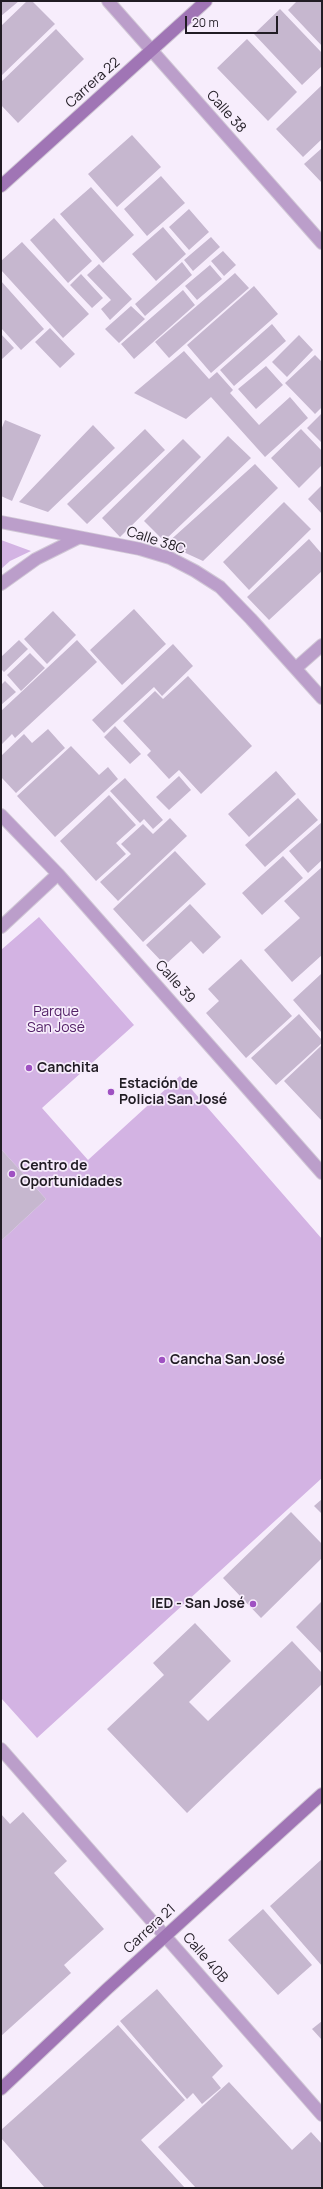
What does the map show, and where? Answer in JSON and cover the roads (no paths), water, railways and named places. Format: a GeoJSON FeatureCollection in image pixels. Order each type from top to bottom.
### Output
{"type":"FeatureCollection","features":[{"type":"Feature","properties":{"kind":"street","name":"Calle 38"},"geometry":{"type":"LineString","coordinates":[[108,1],[322,243]]}},
{"type":"Feature","properties":{"kind":"street","name":"Carrera 22"},"geometry":{"type":"LineString","coordinates":[[1,186],[206,1]]}},
{"type":"Feature","properties":{"kind":"street","name":"Calle 38C"},"geometry":{"type":"LineString","coordinates":[[1,522],[140,549],[170,558],[196,571],[220,587],[322,698]]}},
{"type":"Feature","properties":{"kind":"street"},"geometry":{"type":"LineString","coordinates":[[1,584],[36,559],[78,538]]}},
{"type":"Feature","properties":{"kind":"street"},"geometry":{"type":"LineString","coordinates":[[296,668],[322,645]]}},
{"type":"Feature","properties":{"kind":"street","name":"Calle 39"},"geometry":{"type":"LineString","coordinates":[[1,815],[58,874],[322,1172]]}},
{"type":"Feature","properties":{"kind":"street"},"geometry":{"type":"LineString","coordinates":[[1,927],[58,874]]}},
{"type":"Feature","properties":{"kind":"street","name":"Calle 40B"},"geometry":{"type":"LineString","coordinates":[[1,1749],[322,2115]]}},
{"type":"Feature","properties":{"kind":"street","name":"Carrera 21"},"geometry":{"type":"LineString","coordinates":[[1,2089],[322,1794]]}},
{"type":"Feature","properties":{"kind":"place","name":"Canchita"},"geometry":{"type":"Point","coordinates":[29,1068]}},
{"type":"Feature","properties":{"kind":"place","name":"Estación de Policia San José"},"geometry":{"type":"Point","coordinates":[111,1092]}},
{"type":"Feature","properties":{"kind":"place","name":"Centro de Oportunidades"},"geometry":{"type":"Point","coordinates":[12,1174]}},
{"type":"Feature","properties":{"kind":"place","name":"Cancha San José"},"geometry":{"type":"Point","coordinates":[162,1360]}},
{"type":"Feature","properties":{"kind":"place","name":"IED - San José"},"geometry":{"type":"Point","coordinates":[253,1604]}},
{"type":"Feature","properties":{"kind":"park label","name":"Parque San José"},"geometry":{"type":"Point","coordinates":[56,1020]}}]}
